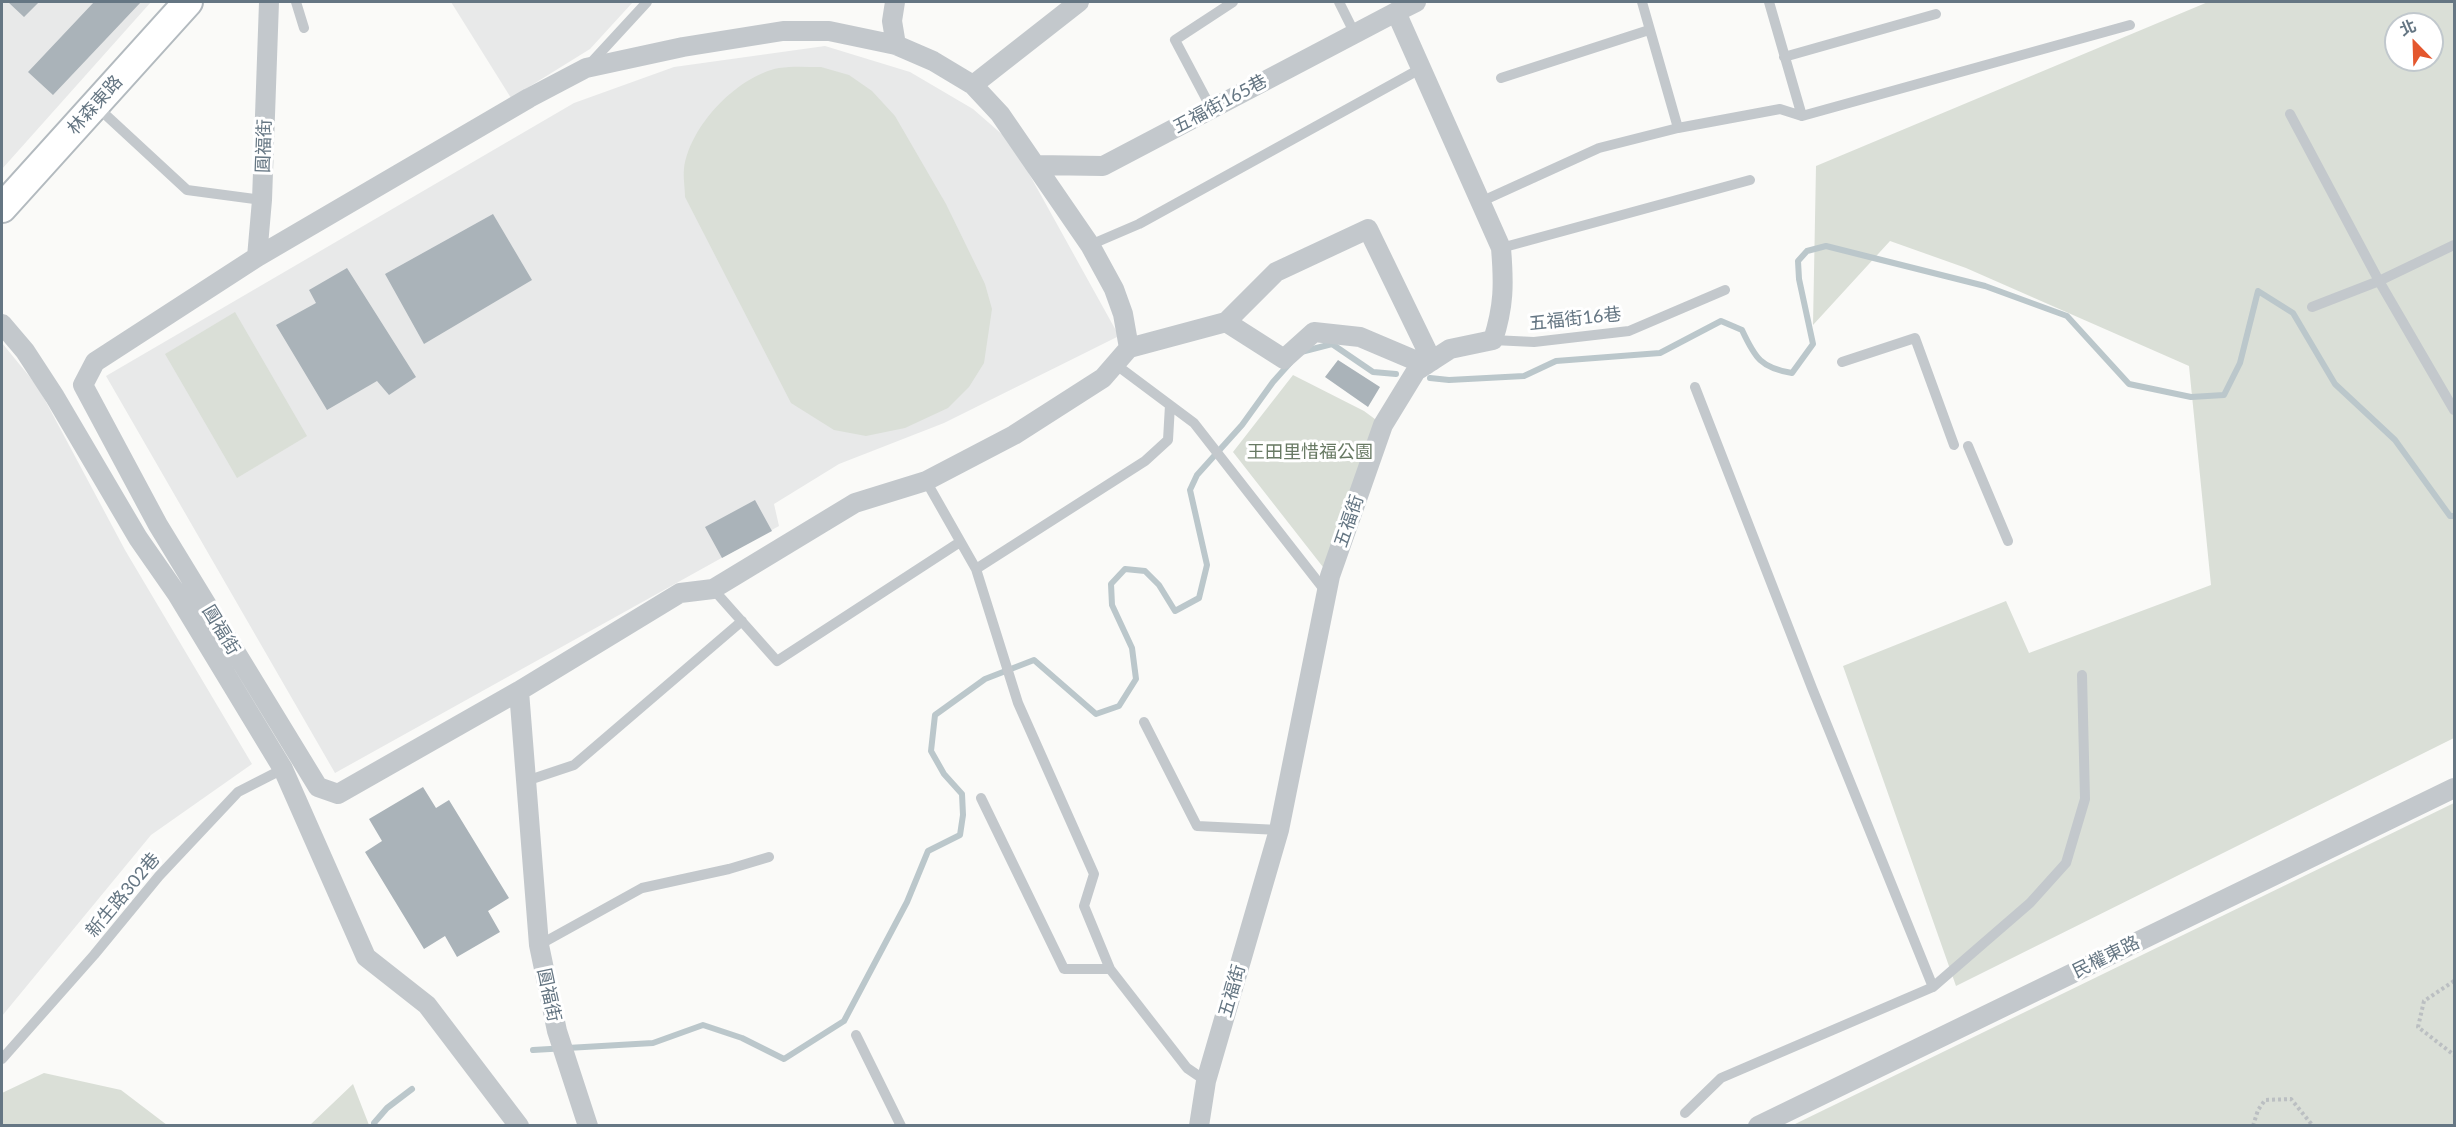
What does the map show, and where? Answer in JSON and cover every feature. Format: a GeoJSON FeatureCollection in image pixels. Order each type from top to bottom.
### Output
{"type":"FeatureCollection","features":[{"type":"Feature","properties":{"kind":"main road","name":"林森東路"},"geometry":{"type":"LineString","coordinates":[[2,208],[188,2]]}},
{"type":"Feature","properties":{"kind":"street","name":"圓福街"},"geometry":{"type":"LineString","coordinates":[[269,2],[262,200],[257,257],[95,362],[83,385],[158,525],[318,787],[338,794],[519,691],[539,945],[557,1030],[588,1125]]}},
{"type":"Feature","properties":{"kind":"street"},"geometry":{"type":"LineString","coordinates":[[895,2],[892,21],[896,45]]}},
{"type":"Feature","properties":{"kind":"street"},"geometry":{"type":"LineString","coordinates":[[974,85],[1079,2]]}},
{"type":"Feature","properties":{"kind":"street"},"geometry":{"type":"LineString","coordinates":[[1416,2],[1396,12],[1478,203],[1501,248],[1504,282],[1502,311],[1493,340]]}},
{"type":"Feature","properties":{"kind":"street","name":"五福街165巷"},"geometry":{"type":"LineString","coordinates":[[1036,165],[1103,166],[1354,32],[1396,12]]}},
{"type":"Feature","properties":{"kind":"street"},"geometry":{"type":"LineString","coordinates":[[257,257],[529,98],[586,68],[683,47],[783,31],[829,31],[896,45],[933,61],[974,85],[1000,114],[1090,245],[1114,289],[1123,314],[1129,348]]}},
{"type":"Feature","properties":{"kind":"street"},"geometry":{"type":"LineString","coordinates":[[519,691],[680,593],[713,589],[855,503],[926,481],[1014,435],[1103,378],[1129,348],[1226,322],[1276,272],[1368,228],[1429,363]]}},
{"type":"Feature","properties":{"kind":"street"},"geometry":{"type":"LineString","coordinates":[[1226,322],[1284,359],[1314,332],[1360,337],[1429,363]]}},
{"type":"Feature","properties":{"kind":"street","name":"圓福街"},"geometry":{"type":"LineString","coordinates":[[2,324],[25,351],[55,397],[138,538],[177,594],[283,769],[366,957],[427,1005],[519,1125]]}},
{"type":"Feature","properties":{"kind":"street","name":"五福街"},"geometry":{"type":"LineString","coordinates":[[1198,1125],[1206,1081],[1279,830],[1326,593],[1383,425],[1416,371],[1450,349],[1493,340]]}},
{"type":"Feature","properties":{"kind":"street","name":"民權東路"},"geometry":{"type":"LineString","coordinates":[[1758,1125],[2454,788]]}},
{"type":"Feature","properties":{"kind":"lane"},"geometry":{"type":"LineString","coordinates":[[296,2],[304,28]]}},
{"type":"Feature","properties":{"kind":"lane"},"geometry":{"type":"LineString","coordinates":[[586,68],[647,2]]}},
{"type":"Feature","properties":{"kind":"lane"},"geometry":{"type":"LineString","coordinates":[[1211,108],[1175,39],[1233,2]]}},
{"type":"Feature","properties":{"kind":"lane"},"geometry":{"type":"LineString","coordinates":[[1339,2],[1354,32]]}},
{"type":"Feature","properties":{"kind":"lane"},"geometry":{"type":"LineString","coordinates":[[1642,2],[1678,128]]}},
{"type":"Feature","properties":{"kind":"lane"},"geometry":{"type":"LineString","coordinates":[[1769,2],[1802,116]]}},
{"type":"Feature","properties":{"kind":"lane"},"geometry":{"type":"LineString","coordinates":[[1784,57],[1936,14]]}},
{"type":"Feature","properties":{"kind":"lane"},"geometry":{"type":"LineString","coordinates":[[1478,203],[1599,148],[1678,128],[1780,109],[1802,116],[2130,25]]}},
{"type":"Feature","properties":{"kind":"lane"},"geometry":{"type":"LineString","coordinates":[[1501,78],[1649,30]]}},
{"type":"Feature","properties":{"kind":"lane"},"geometry":{"type":"LineString","coordinates":[[1090,245],[1139,224],[1420,69]]}},
{"type":"Feature","properties":{"kind":"lane"},"geometry":{"type":"LineString","coordinates":[[95,105],[187,190],[262,200]]}},
{"type":"Feature","properties":{"kind":"lane"},"geometry":{"type":"LineString","coordinates":[[2290,114],[2379,281],[2454,410]]}},
{"type":"Feature","properties":{"kind":"lane"},"geometry":{"type":"LineString","coordinates":[[1501,248],[1750,180]]}},
{"type":"Feature","properties":{"kind":"lane"},"geometry":{"type":"LineString","coordinates":[[2312,307],[2379,281],[2454,245]]}},
{"type":"Feature","properties":{"kind":"lane","name":"五福街16巷"},"geometry":{"type":"LineString","coordinates":[[1493,340],[1534,342],[1629,331],[1725,290]]}},
{"type":"Feature","properties":{"kind":"lane"},"geometry":{"type":"LineString","coordinates":[[1842,362],[1915,338],[1954,445]]}},
{"type":"Feature","properties":{"kind":"lane"},"geometry":{"type":"LineString","coordinates":[[1115,364],[1194,423],[1326,593]]}},
{"type":"Feature","properties":{"kind":"lane"},"geometry":{"type":"LineString","coordinates":[[1695,387],[1816,699],[1933,987]]}},
{"type":"Feature","properties":{"kind":"lane"},"geometry":{"type":"LineString","coordinates":[[976,570],[1145,461],[1168,440],[1170,405]]}},
{"type":"Feature","properties":{"kind":"lane"},"geometry":{"type":"LineString","coordinates":[[1968,446],[2008,542]]}},
{"type":"Feature","properties":{"kind":"lane"},"geometry":{"type":"LineString","coordinates":[[926,481],[976,570],[1018,703],[1094,874],[1084,906],[1110,969],[1187,1068],[1206,1081]]}},
{"type":"Feature","properties":{"kind":"lane"},"geometry":{"type":"LineString","coordinates":[[713,589],[777,661],[960,542]]}},
{"type":"Feature","properties":{"kind":"lane"},"geometry":{"type":"LineString","coordinates":[[526,781],[574,765],[742,621]]}},
{"type":"Feature","properties":{"kind":"lane"},"geometry":{"type":"LineString","coordinates":[[1685,1113],[1721,1078],[1933,987],[2030,903],[2066,863],[2085,799],[2082,675]]}},
{"type":"Feature","properties":{"kind":"lane"},"geometry":{"type":"LineString","coordinates":[[1144,722],[1197,826],[1279,830]]}},
{"type":"Feature","properties":{"kind":"lane","name":"新生路302巷"},"geometry":{"type":"LineString","coordinates":[[2,1059],[56,1000],[159,876],[238,792],[283,769]]}},
{"type":"Feature","properties":{"kind":"lane"},"geometry":{"type":"LineString","coordinates":[[981,798],[1064,969],[1110,969]]}},
{"type":"Feature","properties":{"kind":"lane"},"geometry":{"type":"LineString","coordinates":[[539,945],[642,888],[729,869],[769,857]]}},
{"type":"Feature","properties":{"kind":"lane"},"geometry":{"type":"LineString","coordinates":[[856,1035],[901,1125]]}},
{"type":"Feature","properties":{"kind":"path"},"geometry":{"type":"LineString","coordinates":[[2454,981],[2424,1001],[2418,1027],[2454,1055]]}},
{"type":"Feature","properties":{"kind":"path"},"geometry":{"type":"LineString","coordinates":[[2253,1125],[2258,1110],[2265,1100],[2291,1099],[2313,1125]]}},
{"type":"Feature","properties":{"kind":"shaded area"},"geometry":{"type":"Polygon","coordinates":[[[2,2],[151,2],[2,169],[2,2]]]}},
{"type":"Feature","properties":{"kind":"shaded area"},"geometry":{"type":"Polygon","coordinates":[[[451,2],[633,2],[590,49],[511,98],[451,2]]]}},
{"type":"Feature","properties":{"kind":"shaded area"},"geometry":{"type":"Polygon","coordinates":[[[825,46],[910,72],[973,109],[1012,143],[1119,336],[944,423],[839,464],[774,504],[779,526],[335,773],[106,376],[574,103],[674,67],[825,46]]]}},
{"type":"Feature","properties":{"kind":"shaded area"},"geometry":{"type":"Polygon","coordinates":[[[2,343],[38,387],[125,550],[252,764],[151,835],[2,1016],[2,343]]]}},
{"type":"Feature","properties":{"kind":"green space"},"geometry":{"type":"Polygon","coordinates":[[[2208,2],[2454,2],[2454,738],[1956,986],[1843,666],[2006,601],[2029,653],[2211,585],[2189,366],[1966,268],[1890,241],[1813,325],[1816,166],[2208,2]]]}},
{"type":"Feature","properties":{"kind":"green space"},"geometry":{"type":"Polygon","coordinates":[[[821,67],[849,75],[872,91],[895,116],[946,204],[985,284],[992,309],[984,363],[969,387],[948,408],[905,428],[866,436],[834,430],[791,403],[685,197],[684,172],[688,153],[695,137],[705,121],[732,92],[747,81],[779,68],[821,67]]]}},
{"type":"Feature","properties":{"kind":"green space"},"geometry":{"type":"Polygon","coordinates":[[[235,312],[307,436],[237,478],[165,354],[235,312]]]}},
{"type":"Feature","properties":{"kind":"green space","name":"王田里惜福公園"},"geometry":{"type":"Polygon","coordinates":[[[1293,375],[1364,411],[1383,425],[1330,576],[1233,452],[1293,375]]]}},
{"type":"Feature","properties":{"kind":"green space"},"geometry":{"type":"Polygon","coordinates":[[[2454,803],[2454,1125],[1793,1125],[2454,803]]]}},
{"type":"Feature","properties":{"kind":"green space"},"geometry":{"type":"Polygon","coordinates":[[[44,1073],[121,1090],[167,1125],[2,1125],[2,1093],[44,1073]]]}},
{"type":"Feature","properties":{"kind":"green space"},"geometry":{"type":"Polygon","coordinates":[[[353,1084],[369,1125],[310,1125],[353,1084]]]}},
{"type":"Feature","properties":{"kind":"building"},"geometry":{"type":"Polygon","coordinates":[[[8,2],[39,2],[24,17],[8,2]]]}},
{"type":"Feature","properties":{"kind":"building"},"geometry":{"type":"Polygon","coordinates":[[[94,2],[141,2],[53,95],[28,72],[94,2]]]}},
{"type":"Feature","properties":{"kind":"building"},"geometry":{"type":"Polygon","coordinates":[[[493,214],[532,280],[424,344],[385,274],[493,214]]]}},
{"type":"Feature","properties":{"kind":"building"},"geometry":{"type":"Polygon","coordinates":[[[347,268],[416,377],[389,395],[377,381],[327,410],[276,325],[316,303],[309,290],[347,268]]]}},
{"type":"Feature","properties":{"kind":"building"},"geometry":{"type":"Polygon","coordinates":[[[1338,360],[1380,387],[1368,407],[1325,377],[1338,360]]]}},
{"type":"Feature","properties":{"kind":"building"},"geometry":{"type":"Polygon","coordinates":[[[755,500],[772,531],[722,558],[705,527],[755,500]]]}},
{"type":"Feature","properties":{"kind":"building"},"geometry":{"type":"Polygon","coordinates":[[[423,787],[436,808],[449,800],[509,898],[488,911],[500,932],[457,957],[445,936],[424,949],[365,852],[382,841],[369,819],[423,787]]]}},
{"type":"Feature","properties":{"kind":"waterway"},"geometry":{"type":"LineString","coordinates":[[1430,378],[1449,380],[1524,376],[1556,361],[1660,353],[1721,321],[1742,330],[1755,355],[1766,365],[1792,373],[1813,344],[1799,279],[1798,261],[1807,251],[1826,246],[1985,286],[2067,316],[2129,384],[2191,397],[2224,395],[2240,363],[2258,291],[2293,313],[2335,384],[2395,440],[2450,516],[2454,516]]}},
{"type":"Feature","properties":{"kind":"waterway"},"geometry":{"type":"LineString","coordinates":[[1301,352],[1332,344],[1373,372],[1396,374]]}},
{"type":"Feature","properties":{"kind":"waterway"},"geometry":{"type":"LineString","coordinates":[[533,1050],[653,1043],[703,1025],[742,1038],[784,1059],[844,1021],[907,902],[928,851],[960,835],[963,815],[962,794],[944,774],[931,751],[935,715],[985,679],[1034,660],[1096,714],[1119,706],[1136,679],[1132,648],[1112,605],[1111,584],[1125,569],[1145,571],[1159,585],[1175,611],[1199,598],[1207,565],[1190,490],[1197,475],[1242,425],[1273,382],[1290,363]]}},
{"type":"Feature","properties":{"kind":"waterway"},"geometry":{"type":"LineString","coordinates":[[375,1126],[374,1123],[387,1108],[412,1089]]}}]}
